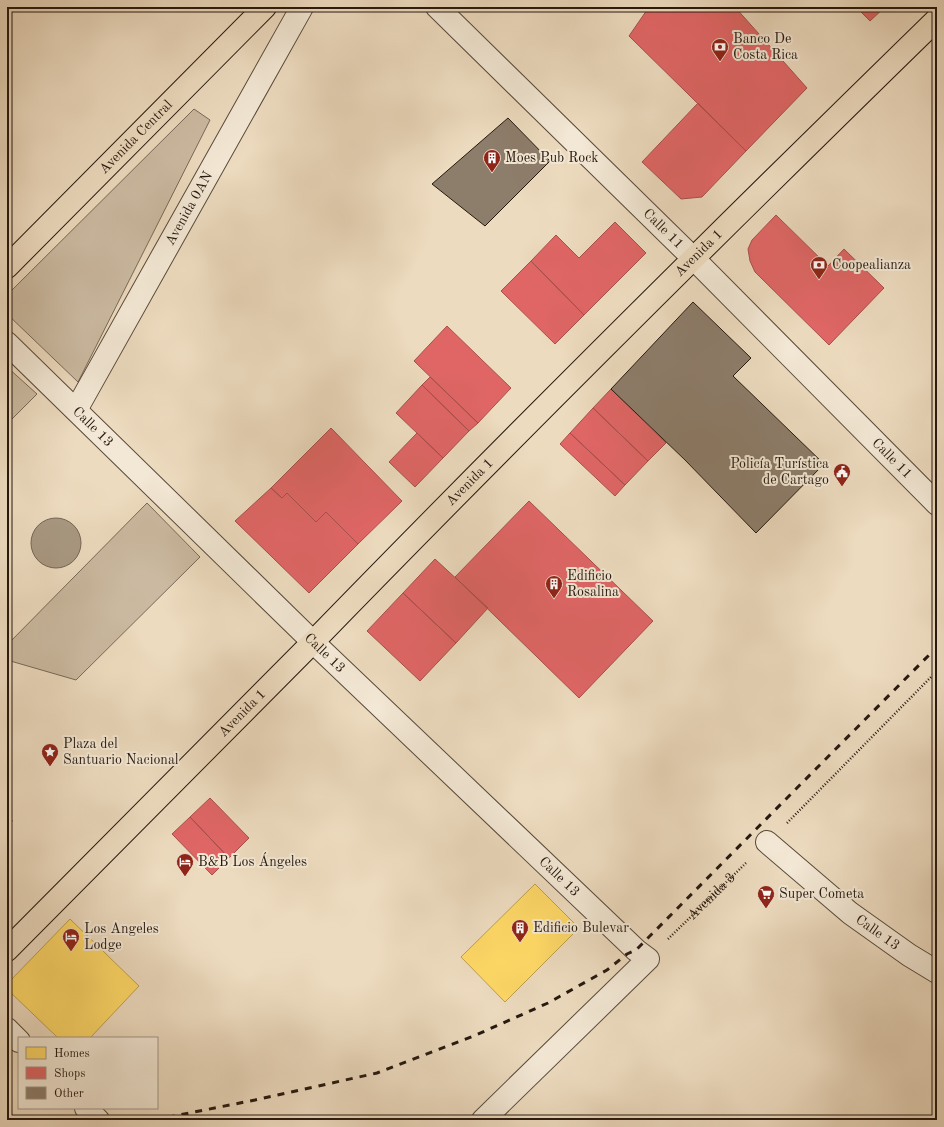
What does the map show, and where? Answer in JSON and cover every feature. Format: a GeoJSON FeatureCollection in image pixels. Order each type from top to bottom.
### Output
{"type":"FeatureCollection","features":[{"type":"Feature","properties":{"kind":"main road","name":"Avenida Central"},"geometry":{"type":"LineString","coordinates":[[7,267],[265,7]]}},
{"type":"Feature","properties":{"kind":"main road","name":"Avenida 1"},"geometry":{"type":"LineString","coordinates":[[7,950],[693,258],[937,19]]}},
{"type":"Feature","properties":{"kind":"street","name":"Avenida 0AN"},"geometry":{"type":"LineString","coordinates":[[76,410],[302,7]]}},
{"type":"Feature","properties":{"kind":"street","name":"Calle 11"},"geometry":{"type":"LineString","coordinates":[[438,7],[693,258],[937,504]]}},
{"type":"Feature","properties":{"kind":"street","name":"Calle 13"},"geometry":{"type":"LineString","coordinates":[[7,343],[314,642],[636,950],[648,959]]}},
{"type":"Feature","properties":{"kind":"street","name":"Calle 13"},"geometry":{"type":"LineString","coordinates":[[767,842],[850,913],[937,972]]}},
{"type":"Feature","properties":{"kind":"street"},"geometry":{"type":"LineString","coordinates":[[483,1120],[648,959]]}},
{"type":"Feature","properties":{"kind":"street"},"geometry":{"type":"LineString","coordinates":[[7,1029],[18,1040]]}},
{"type":"Feature","properties":{"kind":"street"},"geometry":{"type":"LineString","coordinates":[[87,1109],[98,1120]]}},
{"type":"Feature","properties":{"kind":"path","name":"Avenida 3"},"geometry":{"type":"LineString","coordinates":[[648,959],[937,671]]}},
{"type":"Feature","properties":{"kind":"shaded area"},"geometry":{"type":"Polygon","coordinates":[[[194,109],[210,120],[78,382],[7,314],[7,295],[194,109]]]}},
{"type":"Feature","properties":{"kind":"shaded area"},"geometry":{"type":"Polygon","coordinates":[[[7,367],[37,394],[7,424],[7,367]]]}},
{"type":"Feature","properties":{"kind":"shaded area"},"geometry":{"type":"Polygon","coordinates":[[[147,503],[200,557],[76,680],[7,660],[7,645],[147,503]]]}},
{"type":"Feature","properties":{"kind":"shaded area"},"geometry":{"type":"Polygon","coordinates":[[[51,518],[61,518],[74,525],[81,538],[81,548],[74,561],[61,568],[51,568],[42,564],[35,557],[31,548],[31,538],[35,529],[42,522],[51,518]]]}},
{"type":"Feature","properties":{"kind":"building: Homes","name":"Edificio Bulevar"},"geometry":{"type":"Polygon","coordinates":[[[535,884],[579,928],[505,1002],[461,957],[535,884]]]}},
{"type":"Feature","properties":{"kind":"building: Homes","name":"Los Angeles Lodge"},"geometry":{"type":"Polygon","coordinates":[[[70,919],[139,986],[91,1037],[57,1037],[7,989],[7,984],[70,919]]]}},
{"type":"Feature","properties":{"kind":"building: Shops","name":"Banco De Costa Rica"},"geometry":{"type":"Polygon","coordinates":[[[649,7],[735,7],[807,88],[746,151],[629,36],[649,7]]]}},
{"type":"Feature","properties":{"kind":"building: Shops"},"geometry":{"type":"Polygon","coordinates":[[[856,7],[885,7],[870,21],[856,7]]]}},
{"type":"Feature","properties":{"kind":"building: Shops"},"geometry":{"type":"Polygon","coordinates":[[[698,103],[746,151],[702,197],[681,199],[642,162],[698,103]]]}},
{"type":"Feature","properties":{"kind":"building: Shops","name":"Coopealianza"},"geometry":{"type":"Polygon","coordinates":[[[776,215],[828,266],[844,249],[884,288],[829,345],[755,272],[750,261],[748,249],[752,240],[776,215]]]}},
{"type":"Feature","properties":{"kind":"building: Shops"},"geometry":{"type":"Polygon","coordinates":[[[615,222],[646,253],[584,315],[531,261],[556,235],[579,258],[615,222]]]}},
{"type":"Feature","properties":{"kind":"building: Shops"},"geometry":{"type":"Polygon","coordinates":[[[531,261],[584,315],[555,344],[501,291],[531,261]]]}},
{"type":"Feature","properties":{"kind":"building: Shops"},"geometry":{"type":"Polygon","coordinates":[[[447,326],[511,388],[478,423],[414,361],[447,326]]]}},
{"type":"Feature","properties":{"kind":"building: Shops"},"geometry":{"type":"Polygon","coordinates":[[[430,377],[478,423],[469,431],[422,385],[430,377]]]}},
{"type":"Feature","properties":{"kind":"building: Shops"},"geometry":{"type":"Polygon","coordinates":[[[422,385],[469,431],[443,458],[396,413],[422,385]]]}},
{"type":"Feature","properties":{"kind":"building: Shops"},"geometry":{"type":"Polygon","coordinates":[[[611,389],[666,443],[648,461],[593,408],[611,389]]]}},
{"type":"Feature","properties":{"kind":"building: Shops"},"geometry":{"type":"Polygon","coordinates":[[[593,408],[648,461],[625,485],[570,433],[593,408]]]}},
{"type":"Feature","properties":{"kind":"building: Shops"},"geometry":{"type":"Polygon","coordinates":[[[331,428],[402,501],[358,544],[326,512],[316,522],[287,493],[282,498],[271,488],[331,428]]]}},
{"type":"Feature","properties":{"kind":"building: Shops"},"geometry":{"type":"Polygon","coordinates":[[[417,433],[443,458],[415,487],[389,462],[417,433]]]}},
{"type":"Feature","properties":{"kind":"building: Shops"},"geometry":{"type":"Polygon","coordinates":[[[570,433],[625,485],[615,496],[560,444],[570,433]]]}},
{"type":"Feature","properties":{"kind":"building: Shops"},"geometry":{"type":"Polygon","coordinates":[[[271,488],[282,498],[287,493],[316,522],[326,512],[358,544],[309,593],[235,521],[271,488]]]}},
{"type":"Feature","properties":{"kind":"building: Shops","name":"Edificio Rosalina"},"geometry":{"type":"Polygon","coordinates":[[[529,501],[653,621],[579,698],[455,577],[529,501]]]}},
{"type":"Feature","properties":{"kind":"building: Shops"},"geometry":{"type":"Polygon","coordinates":[[[435,559],[488,608],[456,643],[403,593],[435,559]]]}},
{"type":"Feature","properties":{"kind":"building: Shops"},"geometry":{"type":"Polygon","coordinates":[[[403,593],[456,643],[420,681],[367,631],[403,593]]]}},
{"type":"Feature","properties":{"kind":"building: Shops"},"geometry":{"type":"Polygon","coordinates":[[[210,798],[249,838],[229,858],[190,817],[210,798]]]}},
{"type":"Feature","properties":{"kind":"building: Shops"},"geometry":{"type":"Polygon","coordinates":[[[190,817],[229,858],[212,875],[172,834],[190,817]]]}},
{"type":"Feature","properties":{"kind":"building: Other","name":"Moes Pub Rock"},"geometry":{"type":"Polygon","coordinates":[[[508,118],[550,161],[485,226],[432,184],[508,118]]]}},
{"type":"Feature","properties":{"kind":"building: Other"},"geometry":{"type":"Polygon","coordinates":[[[693,302],[751,358],[733,376],[824,464],[756,533],[685,460],[611,389],[693,302]]]}},
{"type":"Feature","properties":{"kind":"building: Other"},"geometry":{"type":"Polygon","coordinates":[[[7,819],[12,820],[7,842],[7,819]]]}},
{"type":"Feature","properties":{"kind":"railway"},"geometry":{"type":"LineString","coordinates":[[154,1120],[255,1100],[377,1073],[476,1035],[548,1003],[607,970],[627,954],[636,950],[937,647]]}},
{"type":"Feature","properties":{"kind":"place","name":"Banco De Costa Rica"},"geometry":{"type":"Point","coordinates":[720,62]}},
{"type":"Feature","properties":{"kind":"place","name":"Moes Pub Rock"},"geometry":{"type":"Point","coordinates":[492,173]}},
{"type":"Feature","properties":{"kind":"place","name":"Coopealianza"},"geometry":{"type":"Point","coordinates":[819,280]}},
{"type":"Feature","properties":{"kind":"place","name":"Policía Turística de Cartago"},"geometry":{"type":"Point","coordinates":[842,487]}},
{"type":"Feature","properties":{"kind":"place","name":"Edificio Rosalina"},"geometry":{"type":"Point","coordinates":[554,599]}},
{"type":"Feature","properties":{"kind":"place","name":"Plaza del Santuario Nacional"},"geometry":{"type":"Point","coordinates":[50,767]}},
{"type":"Feature","properties":{"kind":"place","name":"B&B Los Ángeles"},"geometry":{"type":"Point","coordinates":[185,877]}},
{"type":"Feature","properties":{"kind":"place","name":"Super Cometa"},"geometry":{"type":"Point","coordinates":[766,909]}},
{"type":"Feature","properties":{"kind":"place","name":"Edificio Bulevar"},"geometry":{"type":"Point","coordinates":[520,943]}},
{"type":"Feature","properties":{"kind":"place","name":"Los Angeles Lodge"},"geometry":{"type":"Point","coordinates":[71,952]}}]}
